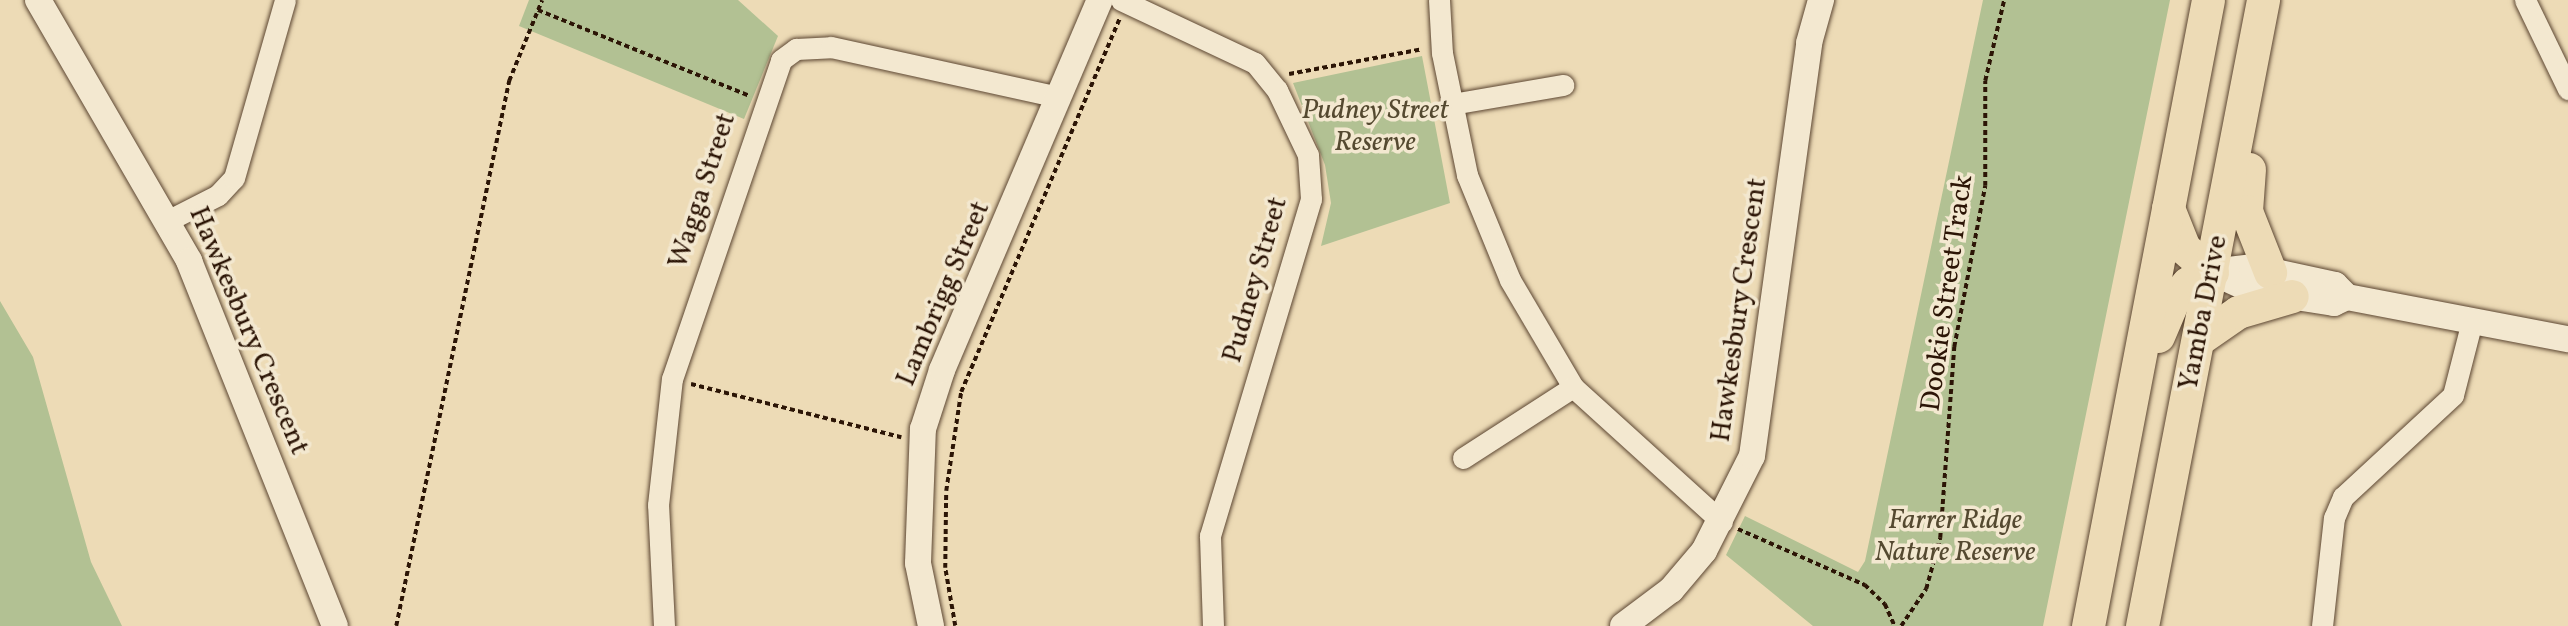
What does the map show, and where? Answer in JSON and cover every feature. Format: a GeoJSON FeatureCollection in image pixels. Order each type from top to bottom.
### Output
{"type":"FeatureCollection","features":[{"type":"Feature","properties":{"kind":"main road","name":"Yamba Drive"},"geometry":{"type":"LineString","coordinates":[[2088,626],[2208,0]]}},
{"type":"Feature","properties":{"kind":"main road","name":"Yamba Drive"},"geometry":{"type":"LineString","coordinates":[[2142,626],[2263,0]]}},
{"type":"Feature","properties":{"kind":"main road"},"geometry":{"type":"LineString","coordinates":[[2199,339],[2281,284],[2246,211],[2256,122],[2248,77]]}},
{"type":"Feature","properties":{"kind":"main road"},"geometry":{"type":"LineString","coordinates":[[2134,393],[2173,300],[2188,283],[2212,272],[2184,248],[2168,208]]}},
{"type":"Feature","properties":{"kind":"street","name":"Hawkesbury Crescent"},"geometry":{"type":"LineString","coordinates":[[38,0],[169,220],[335,626]]}},
{"type":"Feature","properties":{"kind":"street"},"geometry":{"type":"LineString","coordinates":[[169,220],[234,178],[285,0]]}},
{"type":"Feature","properties":{"kind":"street","name":"Lambrigg Street"},"geometry":{"type":"LineString","coordinates":[[932,626],[918,563],[922,443],[942,370],[1100,0]]}},
{"type":"Feature","properties":{"kind":"street"},"geometry":{"type":"LineString","coordinates":[[1439,0],[1442,45],[1452,104],[1480,213],[1510,280],[1573,387],[1722,522]]}},
{"type":"Feature","properties":{"kind":"street","name":"Hawkesbury Crescent"},"geometry":{"type":"LineString","coordinates":[[1623,626],[1671,590],[1722,522],[1758,431],[1805,70],[1821,0]]}},
{"type":"Feature","properties":{"kind":"street"},"geometry":{"type":"LineString","coordinates":[[2525,0],[2568,89]]}},
{"type":"Feature","properties":{"kind":"street","name":"Pudney Street"},"geometry":{"type":"LineString","coordinates":[[1124,1],[1225,44],[1270,78],[1308,155],[1311,199],[1210,536],[1213,626]]}},
{"type":"Feature","properties":{"kind":"street","name":"Wagga Street"},"geometry":{"type":"LineString","coordinates":[[664,626],[658,505],[672,379],[763,101],[781,60],[813,46],[1059,97]]}},
{"type":"Feature","properties":{"kind":"street"},"geometry":{"type":"LineString","coordinates":[[1452,104],[1563,85]]}},
{"type":"Feature","properties":{"kind":"street"},"geometry":{"type":"LineString","coordinates":[[2212,272],[2251,290],[2281,284],[2335,285],[2347,297],[2568,340]]}},
{"type":"Feature","properties":{"kind":"street"},"geometry":{"type":"LineString","coordinates":[[2322,626],[2334,518],[2343,497],[2453,394],[2472,321]]}},
{"type":"Feature","properties":{"kind":"street"},"geometry":{"type":"LineString","coordinates":[[1463,458],[1573,387]]}},
{"type":"Feature","properties":{"kind":"path"},"geometry":{"type":"LineString","coordinates":[[396,626],[509,81],[542,0]]}},
{"type":"Feature","properties":{"kind":"path","name":"Dookie Street Track"},"geometry":{"type":"LineString","coordinates":[[1901,626],[1926,589],[1940,538],[1954,347],[1985,186],[1985,81],[2004,0]]}},
{"type":"Feature","properties":{"kind":"path"},"geometry":{"type":"LineString","coordinates":[[955,626],[945,568],[952,450],[961,392],[1124,1]]}},
{"type":"Feature","properties":{"kind":"path"},"geometry":{"type":"LineString","coordinates":[[538,10],[763,101]]}},
{"type":"Feature","properties":{"kind":"path"},"geometry":{"type":"LineString","coordinates":[[1270,78],[1442,45]]}},
{"type":"Feature","properties":{"kind":"path"},"geometry":{"type":"LineString","coordinates":[[672,379],[952,450]]}},
{"type":"Feature","properties":{"kind":"path"},"geometry":{"type":"LineString","coordinates":[[1722,522],[1865,586],[1885,604],[1895,626]]}},
{"type":"Feature","properties":{"kind":"green space"},"geometry":{"type":"Polygon","coordinates":[[[529,0],[738,0],[778,36],[744,119],[519,26],[529,0]]]}},
{"type":"Feature","properties":{"kind":"green space","name":"Farrer Ridge Nature Reserve"},"geometry":{"type":"Polygon","coordinates":[[[1983,0],[2170,0],[2043,626],[1813,626],[1726,555],[1745,516],[1858,572],[1865,561],[1983,0]]]}},
{"type":"Feature","properties":{"kind":"green space","name":"Pudney Street Reserve"},"geometry":{"type":"Polygon","coordinates":[[[1422,56],[1450,203],[1321,246],[1331,203],[1325,165],[1293,83],[1422,56]]]}},
{"type":"Feature","properties":{"kind":"green space"},"geometry":{"type":"Polygon","coordinates":[[[0,301],[33,357],[91,562],[122,626],[0,626],[0,301]]]}}]}
